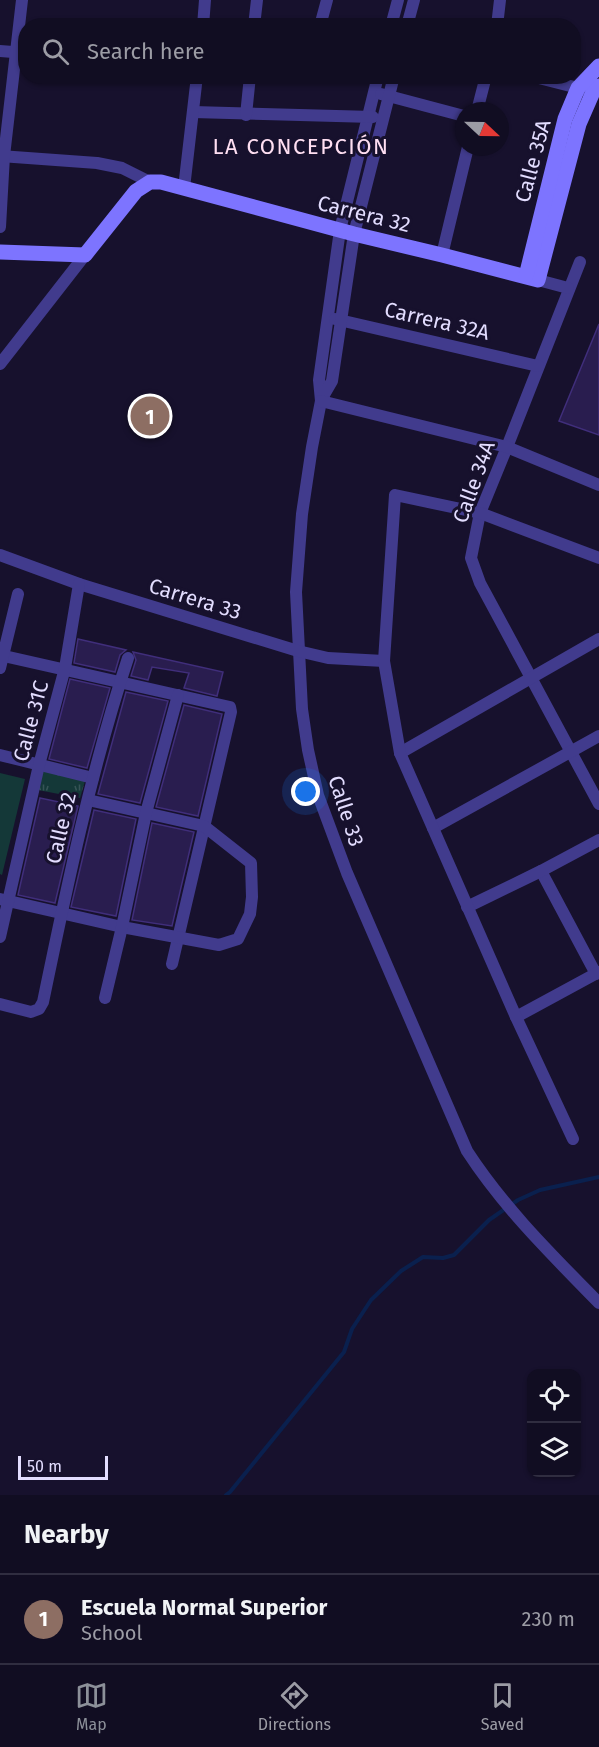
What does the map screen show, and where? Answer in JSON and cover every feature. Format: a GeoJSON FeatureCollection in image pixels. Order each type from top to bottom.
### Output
{"type":"FeatureCollection","features":[{"type":"Feature","properties":{"kind":"street"},"geometry":{"type":"LineString","coordinates":[[22,0],[22,18]]}},
{"type":"Feature","properties":{"kind":"street"},"geometry":{"type":"LineString","coordinates":[[203,18],[205,0]]}},
{"type":"Feature","properties":{"kind":"street"},"geometry":{"type":"LineString","coordinates":[[255,18],[257,0]]}},
{"type":"Feature","properties":{"kind":"street"},"geometry":{"type":"LineString","coordinates":[[322,18],[327,0]]}},
{"type":"Feature","properties":{"kind":"street"},"geometry":{"type":"LineString","coordinates":[[393,18],[398,0]]}},
{"type":"Feature","properties":{"kind":"street"},"geometry":{"type":"LineString","coordinates":[[409,18],[414,0]]}},
{"type":"Feature","properties":{"kind":"street"},"geometry":{"type":"LineString","coordinates":[[499,18],[500,0]]}},
{"type":"Feature","properties":{"kind":"street"},"geometry":{"type":"LineString","coordinates":[[0,51],[18,52]]}},
{"type":"Feature","properties":{"kind":"street","name":"Calle 35A"},"geometry":{"type":"LineString","coordinates":[[532,278],[566,119],[578,88],[599,66]]}},
{"type":"Feature","properties":{"kind":"street"},"geometry":{"type":"LineString","coordinates":[[0,227],[2,156],[18,68]]}},
{"type":"Feature","properties":{"kind":"street"},"geometry":{"type":"LineString","coordinates":[[184,188],[196,84]]}},
{"type":"Feature","properties":{"kind":"street"},"geometry":{"type":"LineString","coordinates":[[246,115],[249,84]]}},
{"type":"Feature","properties":{"kind":"street","name":"Calle 33"},"geometry":{"type":"LineString","coordinates":[[376,84],[347,232],[327,317],[319,380],[321,401],[301,525],[296,592],[298,651],[302,709],[313,773],[318,795],[346,873],[467,1151],[486,1180],[518,1219],[599,1303]]}},
{"type":"Feature","properties":{"kind":"street","name":"Calle 33"},"geometry":{"type":"LineString","coordinates":[[321,401],[332,381],[341,320],[347,232],[384,119],[392,84]]}},
{"type":"Feature","properties":{"kind":"street"},"geometry":{"type":"LineString","coordinates":[[479,102],[484,84]]}},
{"type":"Feature","properties":{"kind":"street"},"geometry":{"type":"LineString","coordinates":[[562,84],[596,89]]}},
{"type":"Feature","properties":{"kind":"street","name":"Calle 35A"},"geometry":{"type":"LineString","coordinates":[[532,278],[579,124],[596,89]]}},
{"type":"Feature","properties":{"kind":"street"},"geometry":{"type":"LineString","coordinates":[[374,92],[455,114]]}},
{"type":"Feature","properties":{"kind":"street"},"geometry":{"type":"LineString","coordinates":[[193,112],[368,116],[384,119]]}},
{"type":"Feature","properties":{"kind":"street","name":"Carrera 32"},"geometry":{"type":"LineString","coordinates":[[2,156],[97,163],[122,168],[150,182],[161,182],[568,288]]}},
{"type":"Feature","properties":{"kind":"street"},"geometry":{"type":"LineString","coordinates":[[442,255],[466,156]]}},
{"type":"Feature","properties":{"kind":"street"},"geometry":{"type":"LineString","coordinates":[[0,364],[136,191],[150,182]]}},
{"type":"Feature","properties":{"kind":"street"},"geometry":{"type":"LineString","coordinates":[[0,252],[85,255]]}},
{"type":"Feature","properties":{"kind":"street","name":"Calle 34A"},"geometry":{"type":"LineString","coordinates":[[580,262],[480,513],[471,558],[480,583],[599,804]]}},
{"type":"Feature","properties":{"kind":"street","name":"Carrera 32A"},"geometry":{"type":"LineString","coordinates":[[327,317],[538,366]]}},
{"type":"Feature","properties":{"kind":"street"},"geometry":{"type":"LineString","coordinates":[[321,401],[507,447],[599,485]]}},
{"type":"Feature","properties":{"kind":"street"},"geometry":{"type":"LineString","coordinates":[[573,1139],[516,1017],[400,753],[384,661],[395,495],[480,513],[599,558]]}},
{"type":"Feature","properties":{"kind":"street","name":"Carrera 33"},"geometry":{"type":"LineString","coordinates":[[0,555],[79,584],[298,651],[328,658],[384,661]]}},
{"type":"Feature","properties":{"kind":"street","name":"Calle 31C"},"geometry":{"type":"LineString","coordinates":[[0,937],[4,900],[65,668],[79,584]]}},
{"type":"Feature","properties":{"kind":"street"},"geometry":{"type":"LineString","coordinates":[[18,594],[1,659],[65,668],[230,707],[231,712],[172,964]]}},
{"type":"Feature","properties":{"kind":"street"},"geometry":{"type":"LineString","coordinates":[[400,753],[599,639]]}},
{"type":"Feature","properties":{"kind":"street","name":"Calle 32"},"geometry":{"type":"LineString","coordinates":[[0,1004],[31,1012],[39,1009],[43,1002],[61,913],[93,778],[128,658]]}},
{"type":"Feature","properties":{"kind":"street"},"geometry":{"type":"LineString","coordinates":[[105,998],[146,813],[178,695]]}},
{"type":"Feature","properties":{"kind":"street"},"geometry":{"type":"LineString","coordinates":[[433,828],[599,736]]}},
{"type":"Feature","properties":{"kind":"street"},"geometry":{"type":"LineString","coordinates":[[0,755],[93,778]]}},
{"type":"Feature","properties":{"kind":"street"},"geometry":{"type":"LineString","coordinates":[[4,900],[122,927],[219,945],[238,939],[249,914],[252,897],[251,863],[204,826],[88,801]]}},
{"type":"Feature","properties":{"kind":"street"},"geometry":{"type":"LineString","coordinates":[[467,907],[599,840]]}},
{"type":"Feature","properties":{"kind":"street"},"geometry":{"type":"LineString","coordinates":[[516,1017],[597,973],[541,871]]}},
{"type":"Feature","properties":{"kind":"green space"},"geometry":{"type":"Polygon","coordinates":[[[41,770],[85,781],[80,798],[38,790],[41,770]]]}},
{"type":"Feature","properties":{"kind":"green space"},"geometry":{"type":"Polygon","coordinates":[[[0,773],[25,779],[2,875],[0,874],[0,773]]]}},
{"type":"Feature","properties":{"kind":"building"},"geometry":{"type":"Polygon","coordinates":[[[599,324],[599,435],[559,421],[599,324]]]}},
{"type":"Feature","properties":{"kind":"building"},"geometry":{"type":"Polygon","coordinates":[[[78,639],[126,650],[120,655],[115,672],[74,663],[78,639]]]}},
{"type":"Feature","properties":{"kind":"building"},"geometry":{"type":"Polygon","coordinates":[[[133,652],[223,672],[217,696],[184,688],[189,673],[152,667],[148,680],[131,676],[136,660],[133,652]]]}},
{"type":"Feature","properties":{"kind":"building"},"geometry":{"type":"Polygon","coordinates":[[[70,679],[110,688],[87,768],[49,759],[70,679]]]}},
{"type":"Feature","properties":{"kind":"building"},"geometry":{"type":"Polygon","coordinates":[[[126,692],[168,701],[140,803],[98,794],[126,692]]]}},
{"type":"Feature","properties":{"kind":"building"},"geometry":{"type":"Polygon","coordinates":[[[184,705],[222,714],[198,816],[156,807],[184,705]]]}},
{"type":"Feature","properties":{"kind":"building"},"geometry":{"type":"Polygon","coordinates":[[[40,798],[78,806],[55,903],[18,895],[40,798]]]}},
{"type":"Feature","properties":{"kind":"building"},"geometry":{"type":"Polygon","coordinates":[[[94,810],[136,819],[116,916],[71,907],[94,810]]]}},
{"type":"Feature","properties":{"kind":"building"},"geometry":{"type":"Polygon","coordinates":[[[152,823],[194,832],[172,926],[132,920],[152,823]]]}},
{"type":"Feature","properties":{"kind":"waterway"},"geometry":{"type":"LineString","coordinates":[[226,1495],[344,1352],[352,1329],[371,1300],[401,1271],[423,1257],[443,1258],[454,1255],[489,1220],[518,1200],[540,1190],[599,1177]]}},
{"type":"Feature","properties":{"kind":"place","name":"Escuela Normal Superior"},"geometry":{"type":"Point","coordinates":[150,416]}},
{"type":"Feature","properties":{"kind":"district","name":"LA CONCEPCIÓN"},"geometry":{"type":"Point","coordinates":[301,146]}}]}
